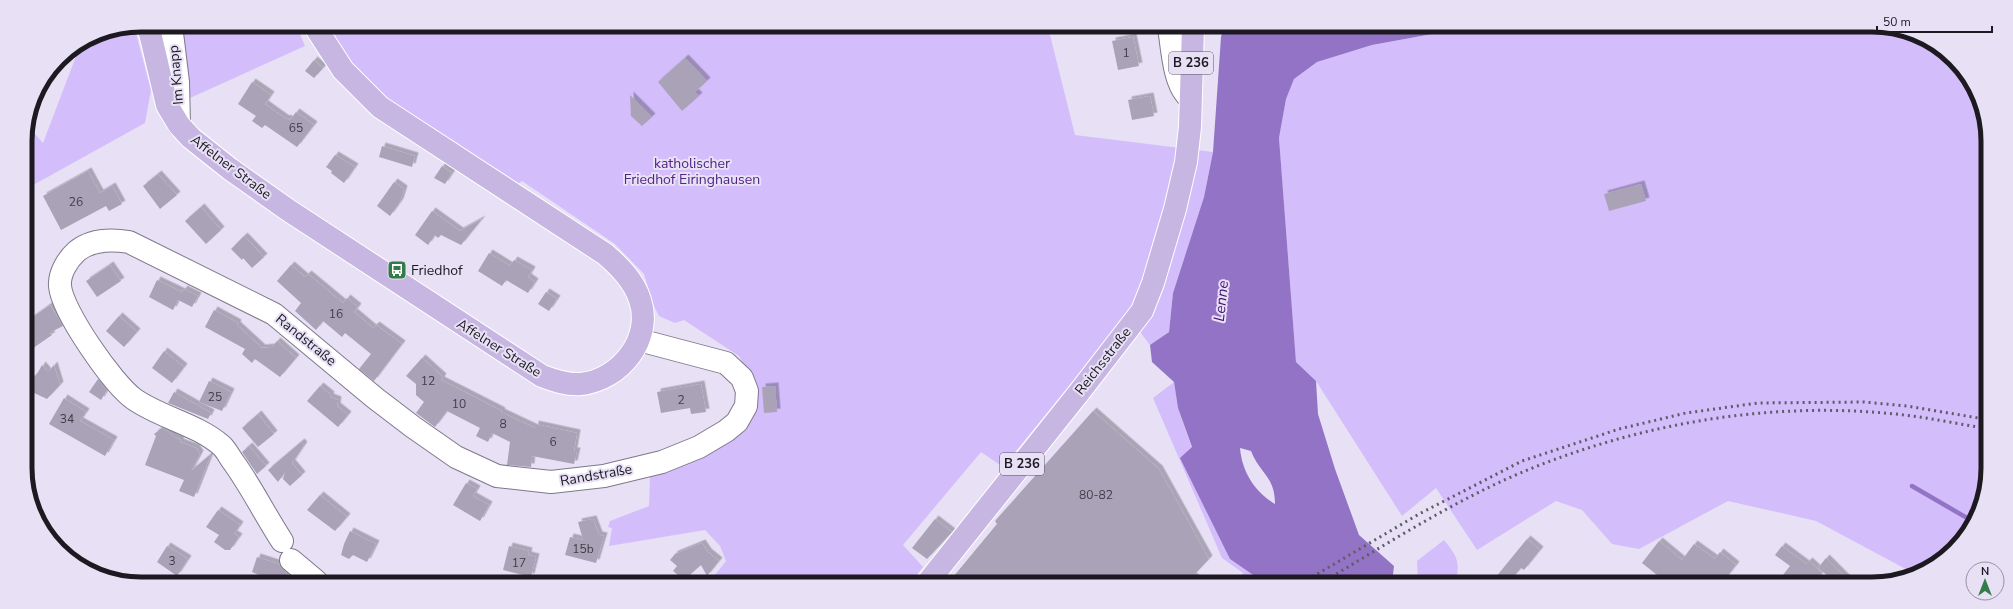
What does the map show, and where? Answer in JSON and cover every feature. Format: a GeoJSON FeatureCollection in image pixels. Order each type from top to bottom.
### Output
{"type":"FeatureCollection","features":[{"type":"Feature","properties":{"kind":"main road","name":"Affelner Straße"},"geometry":{"type":"LineString","coordinates":[[148,32],[153,45],[163,94],[171,114],[179,125],[191,138],[230,169],[288,210],[524,366],[542,376],[556,382],[569,384],[593,381],[612,372],[622,364],[636,347],[639,340],[642,321],[640,301],[634,286],[617,265],[605,254],[380,107],[343,70],[319,32]]}},
{"type":"Feature","properties":{"kind":"main road","name":"B 236"},"geometry":{"type":"LineString","coordinates":[[1190,98],[1193,32]]}},
{"type":"Feature","properties":{"kind":"main road","name":"Reichsstraße"},"geometry":{"type":"LineString","coordinates":[[932,577],[1142,311],[1153,283],[1175,209],[1186,162],[1190,127],[1190,98]]}},
{"type":"Feature","properties":{"kind":"street","name":"Im Knapp"},"geometry":{"type":"LineString","coordinates":[[172,32],[178,82],[179,125]]}},
{"type":"Feature","properties":{"kind":"street"},"geometry":{"type":"LineString","coordinates":[[1169,32],[1179,83],[1184,94],[1190,98]]}},
{"type":"Feature","properties":{"kind":"street","name":"Randstraße"},"geometry":{"type":"LineString","coordinates":[[282,541],[248,482],[222,447],[201,431],[176,422],[134,399],[104,368],[71,314],[60,285],[63,270],[74,254],[81,248],[101,241],[116,240],[129,242],[274,314],[375,398],[414,427],[456,457],[497,476],[551,482],[604,476],[662,462],[699,447],[726,431],[737,422],[746,406],[746,391],[742,378],[726,363],[639,340]]}},
{"type":"Feature","properties":{"kind":"street"},"geometry":{"type":"LineString","coordinates":[[291,560],[312,577]]}},
{"type":"Feature","properties":{"kind":"green space"},"geometry":{"type":"Polygon","coordinates":[[[136,32],[151,90],[145,123],[32,186],[32,131],[43,143],[77,54],[93,43],[106,38],[136,32]]]}},
{"type":"Feature","properties":{"kind":"green space"},"geometry":{"type":"Polygon","coordinates":[[[181,32],[299,32],[305,46],[190,98],[181,32]]]}},
{"type":"Feature","properties":{"kind":"green space","name":"katholischer Friedhof Eiringhausen"},"geometry":{"type":"Polygon","coordinates":[[[327,32],[1049,32],[1075,135],[1213,152],[1204,197],[1173,293],[1169,332],[1150,345],[1127,315],[1003,467],[981,452],[903,545],[923,567],[915,577],[713,577],[726,561],[720,546],[705,530],[609,546],[612,528],[608,527],[610,521],[649,506],[650,476],[713,451],[753,382],[739,356],[684,320],[675,323],[659,316],[653,304],[644,274],[615,244],[522,181],[515,186],[399,112],[359,78],[327,32]]]}},
{"type":"Feature","properties":{"kind":"green space"},"geometry":{"type":"Polygon","coordinates":[[[1443,32],[1872,32],[1886,33],[1914,40],[1938,55],[1949,64],[1966,86],[1973,99],[1981,134],[1981,468],[1980,482],[1973,510],[1954,540],[1933,559],[1909,571],[1816,521],[1728,501],[1639,549],[1612,544],[1582,510],[1556,501],[1477,550],[1436,488],[1402,516],[1316,381],[1296,362],[1279,138],[1286,99],[1294,79],[1317,62],[1372,45],[1443,32]]]}},
{"type":"Feature","properties":{"kind":"green space"},"geometry":{"type":"Polygon","coordinates":[[[1174,382],[1178,408],[1230,559],[1256,577],[1242,577],[1243,573],[1222,558],[1153,398],[1174,382]]]}},
{"type":"Feature","properties":{"kind":"green space"},"geometry":{"type":"Polygon","coordinates":[[[1444,540],[1457,560],[1457,577],[1418,577],[1417,561],[1444,540]]]}},
{"type":"Feature","properties":{"kind":"water","name":"Lenne"},"geometry":{"type":"Polygon","coordinates":[[[1222,32],[1443,32],[1372,45],[1317,62],[1294,79],[1286,99],[1279,138],[1296,362],[1316,381],[1318,414],[1335,469],[1359,535],[1394,566],[1393,577],[1256,577],[1230,559],[1180,458],[1192,447],[1178,408],[1174,382],[1152,362],[1150,345],[1169,332],[1173,293],[1204,197],[1213,152],[1222,32]],[[1240,448],[1241,457],[1251,480],[1261,494],[1275,504],[1273,487],[1251,451],[1240,448]]]}},
{"type":"Feature","properties":{"kind":"building"},"geometry":{"type":"Polygon","coordinates":[[[1133,37],[1139,66],[1118,70],[1112,41],[1133,37]]]}},
{"type":"Feature","properties":{"kind":"building"},"geometry":{"type":"Polygon","coordinates":[[[685,58],[707,81],[695,92],[699,96],[682,111],[658,82],[685,58]]]}},
{"type":"Feature","properties":{"kind":"building"},"geometry":{"type":"Polygon","coordinates":[[[314,60],[323,68],[314,78],[305,71],[314,60]]]}},
{"type":"Feature","properties":{"kind":"building"},"geometry":{"type":"Polygon","coordinates":[[[252,82],[271,95],[265,104],[286,119],[287,118],[290,120],[296,112],[314,125],[297,147],[265,125],[262,128],[252,121],[256,116],[238,104],[252,82]]]}},
{"type":"Feature","properties":{"kind":"building"},"geometry":{"type":"Polygon","coordinates":[[[630,95],[652,117],[642,126],[631,116],[630,95]]]}},
{"type":"Feature","properties":{"kind":"building"},"geometry":{"type":"Polygon","coordinates":[[[1150,96],[1154,116],[1132,120],[1128,100],[1150,96]]]}},
{"type":"Feature","properties":{"kind":"building"},"geometry":{"type":"Polygon","coordinates":[[[382,146],[415,156],[412,167],[379,157],[382,146]]]}},
{"type":"Feature","properties":{"kind":"building"},"geometry":{"type":"Polygon","coordinates":[[[335,155],[355,167],[344,183],[326,167],[335,155]]]}},
{"type":"Feature","properties":{"kind":"building"},"geometry":{"type":"Polygon","coordinates":[[[442,166],[452,173],[445,184],[434,178],[442,166]]]}},
{"type":"Feature","properties":{"kind":"building"},"geometry":{"type":"Polygon","coordinates":[[[88,171],[100,193],[112,186],[122,204],[109,211],[106,206],[61,230],[43,196],[88,171]]]}},
{"type":"Feature","properties":{"kind":"building"},"geometry":{"type":"Polygon","coordinates":[[[158,174],[177,195],[160,209],[143,186],[158,174]]]}},
{"type":"Feature","properties":{"kind":"building"},"geometry":{"type":"Polygon","coordinates":[[[394,182],[404,189],[400,202],[390,216],[377,206],[394,182]]]}},
{"type":"Feature","properties":{"kind":"building"},"geometry":{"type":"Polygon","coordinates":[[[1641,184],[1646,201],[1609,211],[1604,194],[1641,184]]]}},
{"type":"Feature","properties":{"kind":"building"},"geometry":{"type":"Polygon","coordinates":[[[201,207],[221,230],[206,244],[185,221],[201,207]]]}},
{"type":"Feature","properties":{"kind":"building"},"geometry":{"type":"Polygon","coordinates":[[[432,211],[460,231],[482,219],[461,245],[441,235],[438,238],[435,235],[428,245],[415,235],[432,211]]]}},
{"type":"Feature","properties":{"kind":"building"},"geometry":{"type":"Polygon","coordinates":[[[244,236],[264,257],[252,268],[243,258],[242,260],[231,249],[244,236]]]}},
{"type":"Feature","properties":{"kind":"building"},"geometry":{"type":"Polygon","coordinates":[[[489,253],[510,266],[514,260],[532,270],[528,277],[535,282],[528,293],[506,280],[502,286],[478,271],[489,253]]]}},
{"type":"Feature","properties":{"kind":"building"},"geometry":{"type":"Polygon","coordinates":[[[110,265],[121,281],[97,297],[86,281],[110,265]]]}},
{"type":"Feature","properties":{"kind":"building"},"geometry":{"type":"Polygon","coordinates":[[[291,265],[305,277],[308,274],[343,303],[347,298],[358,307],[354,312],[373,328],[376,325],[402,344],[374,381],[359,369],[371,354],[345,333],[342,337],[323,321],[316,330],[295,311],[301,303],[277,281],[291,265]]]}},
{"type":"Feature","properties":{"kind":"building"},"geometry":{"type":"Polygon","coordinates":[[[157,280],[182,292],[184,289],[198,296],[192,307],[178,300],[173,310],[149,297],[157,280]]]}},
{"type":"Feature","properties":{"kind":"building"},"geometry":{"type":"Polygon","coordinates":[[[546,292],[557,299],[549,311],[538,304],[546,292]]]}},
{"type":"Feature","properties":{"kind":"building"},"geometry":{"type":"Polygon","coordinates":[[[50,305],[63,326],[49,333],[52,335],[32,349],[32,318],[50,305]]]}},
{"type":"Feature","properties":{"kind":"building"},"geometry":{"type":"Polygon","coordinates":[[[214,310],[238,323],[237,325],[262,348],[272,347],[277,341],[296,358],[280,377],[255,359],[252,363],[242,354],[245,349],[205,327],[214,310]]]}},
{"type":"Feature","properties":{"kind":"building"},"geometry":{"type":"Polygon","coordinates":[[[119,316],[137,332],[124,347],[106,331],[119,316]]]}},
{"type":"Feature","properties":{"kind":"building"},"geometry":{"type":"Polygon","coordinates":[[[164,351],[184,367],[172,383],[152,368],[164,351]]]}},
{"type":"Feature","properties":{"kind":"building"},"geometry":{"type":"Polygon","coordinates":[[[422,358],[443,377],[441,380],[502,411],[501,412],[535,428],[535,424],[577,433],[574,451],[577,451],[574,464],[532,456],[531,467],[507,465],[510,442],[492,433],[488,442],[476,436],[480,428],[447,411],[435,427],[416,413],[424,402],[416,395],[416,384],[406,376],[422,358]]]}},
{"type":"Feature","properties":{"kind":"building"},"geometry":{"type":"Polygon","coordinates":[[[42,365],[48,372],[54,365],[60,385],[47,399],[32,392],[34,389],[32,388],[32,378],[37,374],[42,365]]]}},
{"type":"Feature","properties":{"kind":"building"},"geometry":{"type":"Polygon","coordinates":[[[98,379],[107,390],[101,400],[89,392],[98,379]]]}},
{"type":"Feature","properties":{"kind":"building"},"geometry":{"type":"Polygon","coordinates":[[[209,381],[231,392],[222,411],[199,402],[209,381]]]}},
{"type":"Feature","properties":{"kind":"building"},"geometry":{"type":"Polygon","coordinates":[[[701,384],[706,412],[691,414],[690,408],[661,413],[657,392],[701,384]]]}},
{"type":"Feature","properties":{"kind":"building"},"geometry":{"type":"Polygon","coordinates":[[[320,386],[331,395],[330,397],[338,400],[337,406],[348,415],[338,427],[307,401],[320,386]]]}},
{"type":"Feature","properties":{"kind":"building"},"geometry":{"type":"Polygon","coordinates":[[[775,386],[777,412],[764,413],[762,387],[775,386]]]}},
{"type":"Feature","properties":{"kind":"building"},"geometry":{"type":"Polygon","coordinates":[[[174,392],[211,413],[208,419],[168,403],[174,392]]]}},
{"type":"Feature","properties":{"kind":"building"},"geometry":{"type":"Polygon","coordinates":[[[64,398],[86,412],[80,421],[114,440],[105,456],[49,424],[64,398]]]}},
{"type":"Feature","properties":{"kind":"building"},"geometry":{"type":"Polygon","coordinates":[[[1093,411],[1159,469],[1209,559],[1193,576],[1194,577],[953,577],[997,524],[995,521],[1093,411]]]}},
{"type":"Feature","properties":{"kind":"building"},"geometry":{"type":"Polygon","coordinates":[[[258,414],[274,434],[258,447],[242,428],[258,414]]]}},
{"type":"Feature","properties":{"kind":"building"},"geometry":{"type":"Polygon","coordinates":[[[162,428],[174,437],[181,440],[180,442],[196,448],[200,454],[191,471],[211,454],[194,497],[179,491],[184,480],[145,465],[156,436],[154,434],[162,428]]]}},
{"type":"Feature","properties":{"kind":"building"},"geometry":{"type":"Polygon","coordinates":[[[301,442],[304,445],[292,463],[302,475],[290,486],[283,479],[285,472],[278,482],[268,470],[301,442]]]}},
{"type":"Feature","properties":{"kind":"building"},"geometry":{"type":"Polygon","coordinates":[[[249,446],[266,466],[257,474],[242,452],[249,446]]]}},
{"type":"Feature","properties":{"kind":"building"},"geometry":{"type":"Polygon","coordinates":[[[466,483],[477,489],[473,496],[489,505],[480,521],[453,505],[466,483]]]}},
{"type":"Feature","properties":{"kind":"building"},"geometry":{"type":"Polygon","coordinates":[[[320,495],[347,517],[335,531],[307,510],[320,495]]]}},
{"type":"Feature","properties":{"kind":"building"},"geometry":{"type":"Polygon","coordinates":[[[218,510],[240,525],[234,534],[239,537],[230,550],[225,550],[214,542],[219,535],[206,527],[218,510]]]}},
{"type":"Feature","properties":{"kind":"building"},"geometry":{"type":"Polygon","coordinates":[[[593,519],[599,535],[604,536],[596,563],[565,555],[570,537],[583,540],[578,522],[593,519]]]}},
{"type":"Feature","properties":{"kind":"building"},"geometry":{"type":"Polygon","coordinates":[[[935,519],[952,532],[927,559],[912,548],[935,519]]]}},
{"type":"Feature","properties":{"kind":"building"},"geometry":{"type":"Polygon","coordinates":[[[350,531],[376,544],[367,562],[353,555],[349,559],[341,555],[350,531]]]}},
{"type":"Feature","properties":{"kind":"building"},"geometry":{"type":"Polygon","coordinates":[[[1527,539],[1540,550],[1524,570],[1521,568],[1513,577],[1496,577],[1527,539]]]}},
{"type":"Feature","properties":{"kind":"building"},"geometry":{"type":"Polygon","coordinates":[[[1659,541],[1682,560],[1694,544],[1715,559],[1720,552],[1736,565],[1727,577],[1660,577],[1642,563],[1659,541]]]}},
{"type":"Feature","properties":{"kind":"building"},"geometry":{"type":"Polygon","coordinates":[[[702,543],[708,552],[719,561],[707,576],[701,565],[687,577],[680,577],[673,571],[677,566],[670,560],[675,554],[702,543]]]}},
{"type":"Feature","properties":{"kind":"building"},"geometry":{"type":"Polygon","coordinates":[[[167,546],[188,559],[177,576],[157,562],[167,546]]]}},
{"type":"Feature","properties":{"kind":"building"},"geometry":{"type":"Polygon","coordinates":[[[509,546],[529,551],[528,555],[536,557],[531,577],[503,570],[509,546]]]}},
{"type":"Feature","properties":{"kind":"building"},"geometry":{"type":"Polygon","coordinates":[[[1782,546],[1806,564],[1809,561],[1822,573],[1819,577],[1781,577],[1790,566],[1775,555],[1782,546]]]}},
{"type":"Feature","properties":{"kind":"building"},"geometry":{"type":"Polygon","coordinates":[[[257,557],[279,564],[287,573],[285,577],[264,577],[252,572],[257,557]]]}},
{"type":"Feature","properties":{"kind":"building"},"geometry":{"type":"Polygon","coordinates":[[[1826,558],[1845,577],[1829,577],[1818,568],[1826,558]]]}},
{"type":"Feature","properties":{"kind":"waterway"},"geometry":{"type":"LineString","coordinates":[[1912,486],[1968,519]]}},
{"type":"Feature","properties":{"kind":"railway"},"geometry":{"type":"LineString","coordinates":[[1312,577],[1419,514],[1522,461],[1619,429],[1686,413],[1758,403],[1864,402],[1907,406],[1981,418]]}},
{"type":"Feature","properties":{"kind":"railway"},"geometry":{"type":"LineString","coordinates":[[1331,577],[1446,509],[1498,483],[1570,454],[1616,439],[1663,428],[1711,419],[1759,413],[1808,411],[1856,411],[1904,415],[1981,428]]}},
{"type":"Feature","properties":{"kind":"place","name":"Friedhof"},"geometry":{"type":"Point","coordinates":[397,270]}}]}
